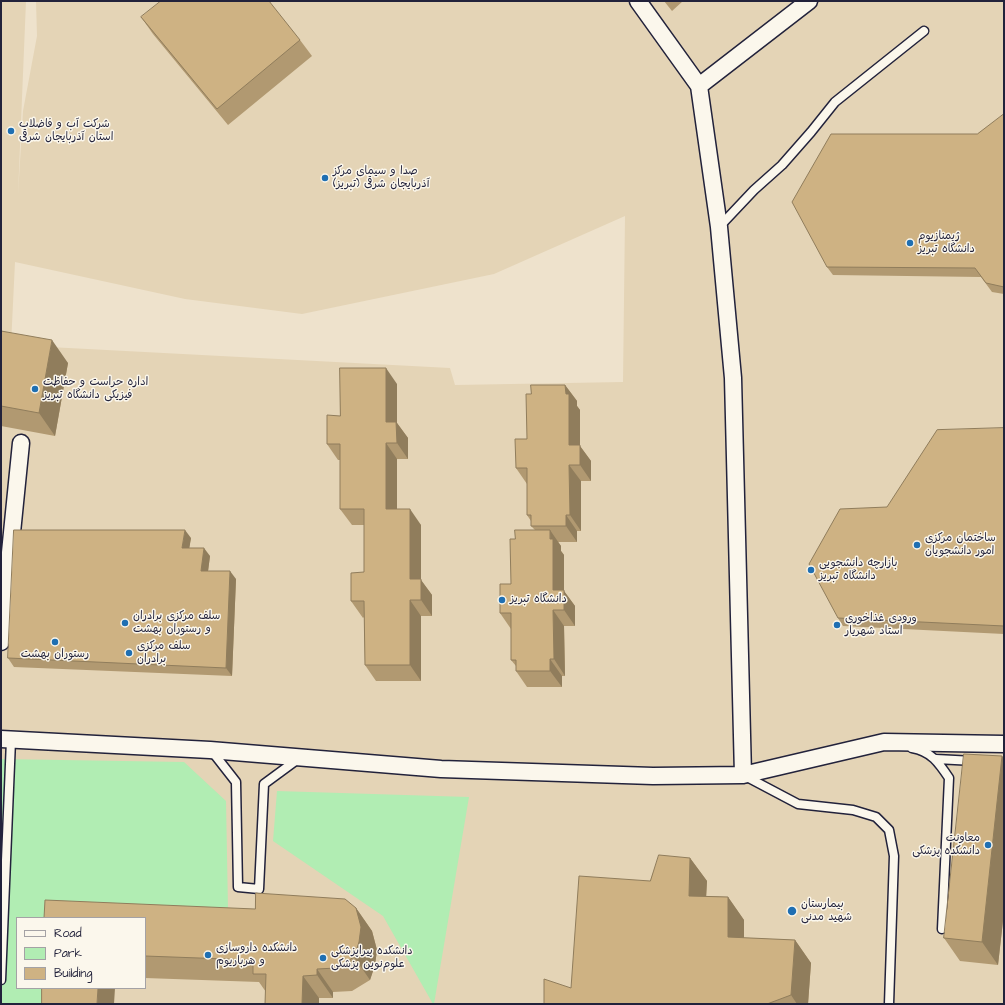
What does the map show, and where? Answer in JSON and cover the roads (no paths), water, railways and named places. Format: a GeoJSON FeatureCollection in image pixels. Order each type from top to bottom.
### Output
{"type":"FeatureCollection","features":[{"type":"Feature","properties":{"kind":"street"},"geometry":{"type":"LineString","coordinates":[[638,1],[699,86],[719,227],[734,378],[743,775]]}},
{"type":"Feature","properties":{"kind":"street"},"geometry":{"type":"LineString","coordinates":[[699,86],[808,1]]}},
{"type":"Feature","properties":{"kind":"street"},"geometry":{"type":"LineString","coordinates":[[1,642],[21,443]]}},
{"type":"Feature","properties":{"kind":"street"},"geometry":{"type":"LineString","coordinates":[[6,740],[210,750],[441,769],[653,776],[743,775],[884,742],[1004,744]]}},
{"type":"Feature","properties":{"kind":"lane"},"geometry":{"type":"LineString","coordinates":[[719,227],[754,190],[782,165],[835,102],[924,30]]}},
{"type":"Feature","properties":{"kind":"lane"},"geometry":{"type":"LineString","coordinates":[[1,980],[6,740]]}},
{"type":"Feature","properties":{"kind":"lane"},"geometry":{"type":"LineString","coordinates":[[884,742],[918,749],[936,760],[949,778],[942,929]]}},
{"type":"Feature","properties":{"kind":"lane"},"geometry":{"type":"LineString","coordinates":[[210,750],[236,782],[238,888],[259,889],[264,784],[300,757]]}},
{"type":"Feature","properties":{"kind":"lane"},"geometry":{"type":"LineString","coordinates":[[936,760],[982,762]]}},
{"type":"Feature","properties":{"kind":"lane"},"geometry":{"type":"LineString","coordinates":[[743,775],[798,804],[854,810],[876,817],[889,830],[894,856],[888,1004]]}},
{"type":"Feature","properties":{"kind":"place","name":"شرکت آب و فاضلاب استان آذربایجان شرقی"},"geometry":{"type":"Point","coordinates":[11,131]}},
{"type":"Feature","properties":{"kind":"place","name":"صدا و سیمای مرکز آذربایجان شرقی (تبریز)"},"geometry":{"type":"Point","coordinates":[325,178]}},
{"type":"Feature","properties":{"kind":"place","name":"ژیمنازیوم دانشگاه تبریز"},"geometry":{"type":"Point","coordinates":[910,243]}},
{"type":"Feature","properties":{"kind":"place","name":"اداره حراست و حفاظت فیزیکی دانشگاه تبریز"},"geometry":{"type":"Point","coordinates":[35,389]}},
{"type":"Feature","properties":{"kind":"place","name":"ساختمان مرکزی امور دانشجویان"},"geometry":{"type":"Point","coordinates":[917,545]}},
{"type":"Feature","properties":{"kind":"place","name":"بازارچه دانشجویی دانشگاه تبریز"},"geometry":{"type":"Point","coordinates":[811,570]}},
{"type":"Feature","properties":{"kind":"place","name":"دانشگاه تبریز"},"geometry":{"type":"Point","coordinates":[502,600]}},
{"type":"Feature","properties":{"kind":"place","name":"سلف مرکزی برادران و رستوران بهشت"},"geometry":{"type":"Point","coordinates":[125,623]}},
{"type":"Feature","properties":{"kind":"place","name":"ورودی غذاخوری استاد شهریار"},"geometry":{"type":"Point","coordinates":[837,625]}},
{"type":"Feature","properties":{"kind":"place","name":"رستوران بهشت"},"geometry":{"type":"Point","coordinates":[55,642]}},
{"type":"Feature","properties":{"kind":"place","name":"سلف مرکزی برادران"},"geometry":{"type":"Point","coordinates":[129,653]}},
{"type":"Feature","properties":{"kind":"place","name":"معاونت دانشکده پزشکی"},"geometry":{"type":"Point","coordinates":[988,845]}},
{"type":"Feature","properties":{"kind":"place","name":"بیمارستان شهید مدنی"},"geometry":{"type":"Point","coordinates":[792,911]}},
{"type":"Feature","properties":{"kind":"place","name":"دانشکده داروسازی و هرباریوم"},"geometry":{"type":"Point","coordinates":[208,955]}},
{"type":"Feature","properties":{"kind":"place","name":"دانشکده پیراپزشکی علوم‌نوین پزشکی"},"geometry":{"type":"Point","coordinates":[323,958]}}]}
